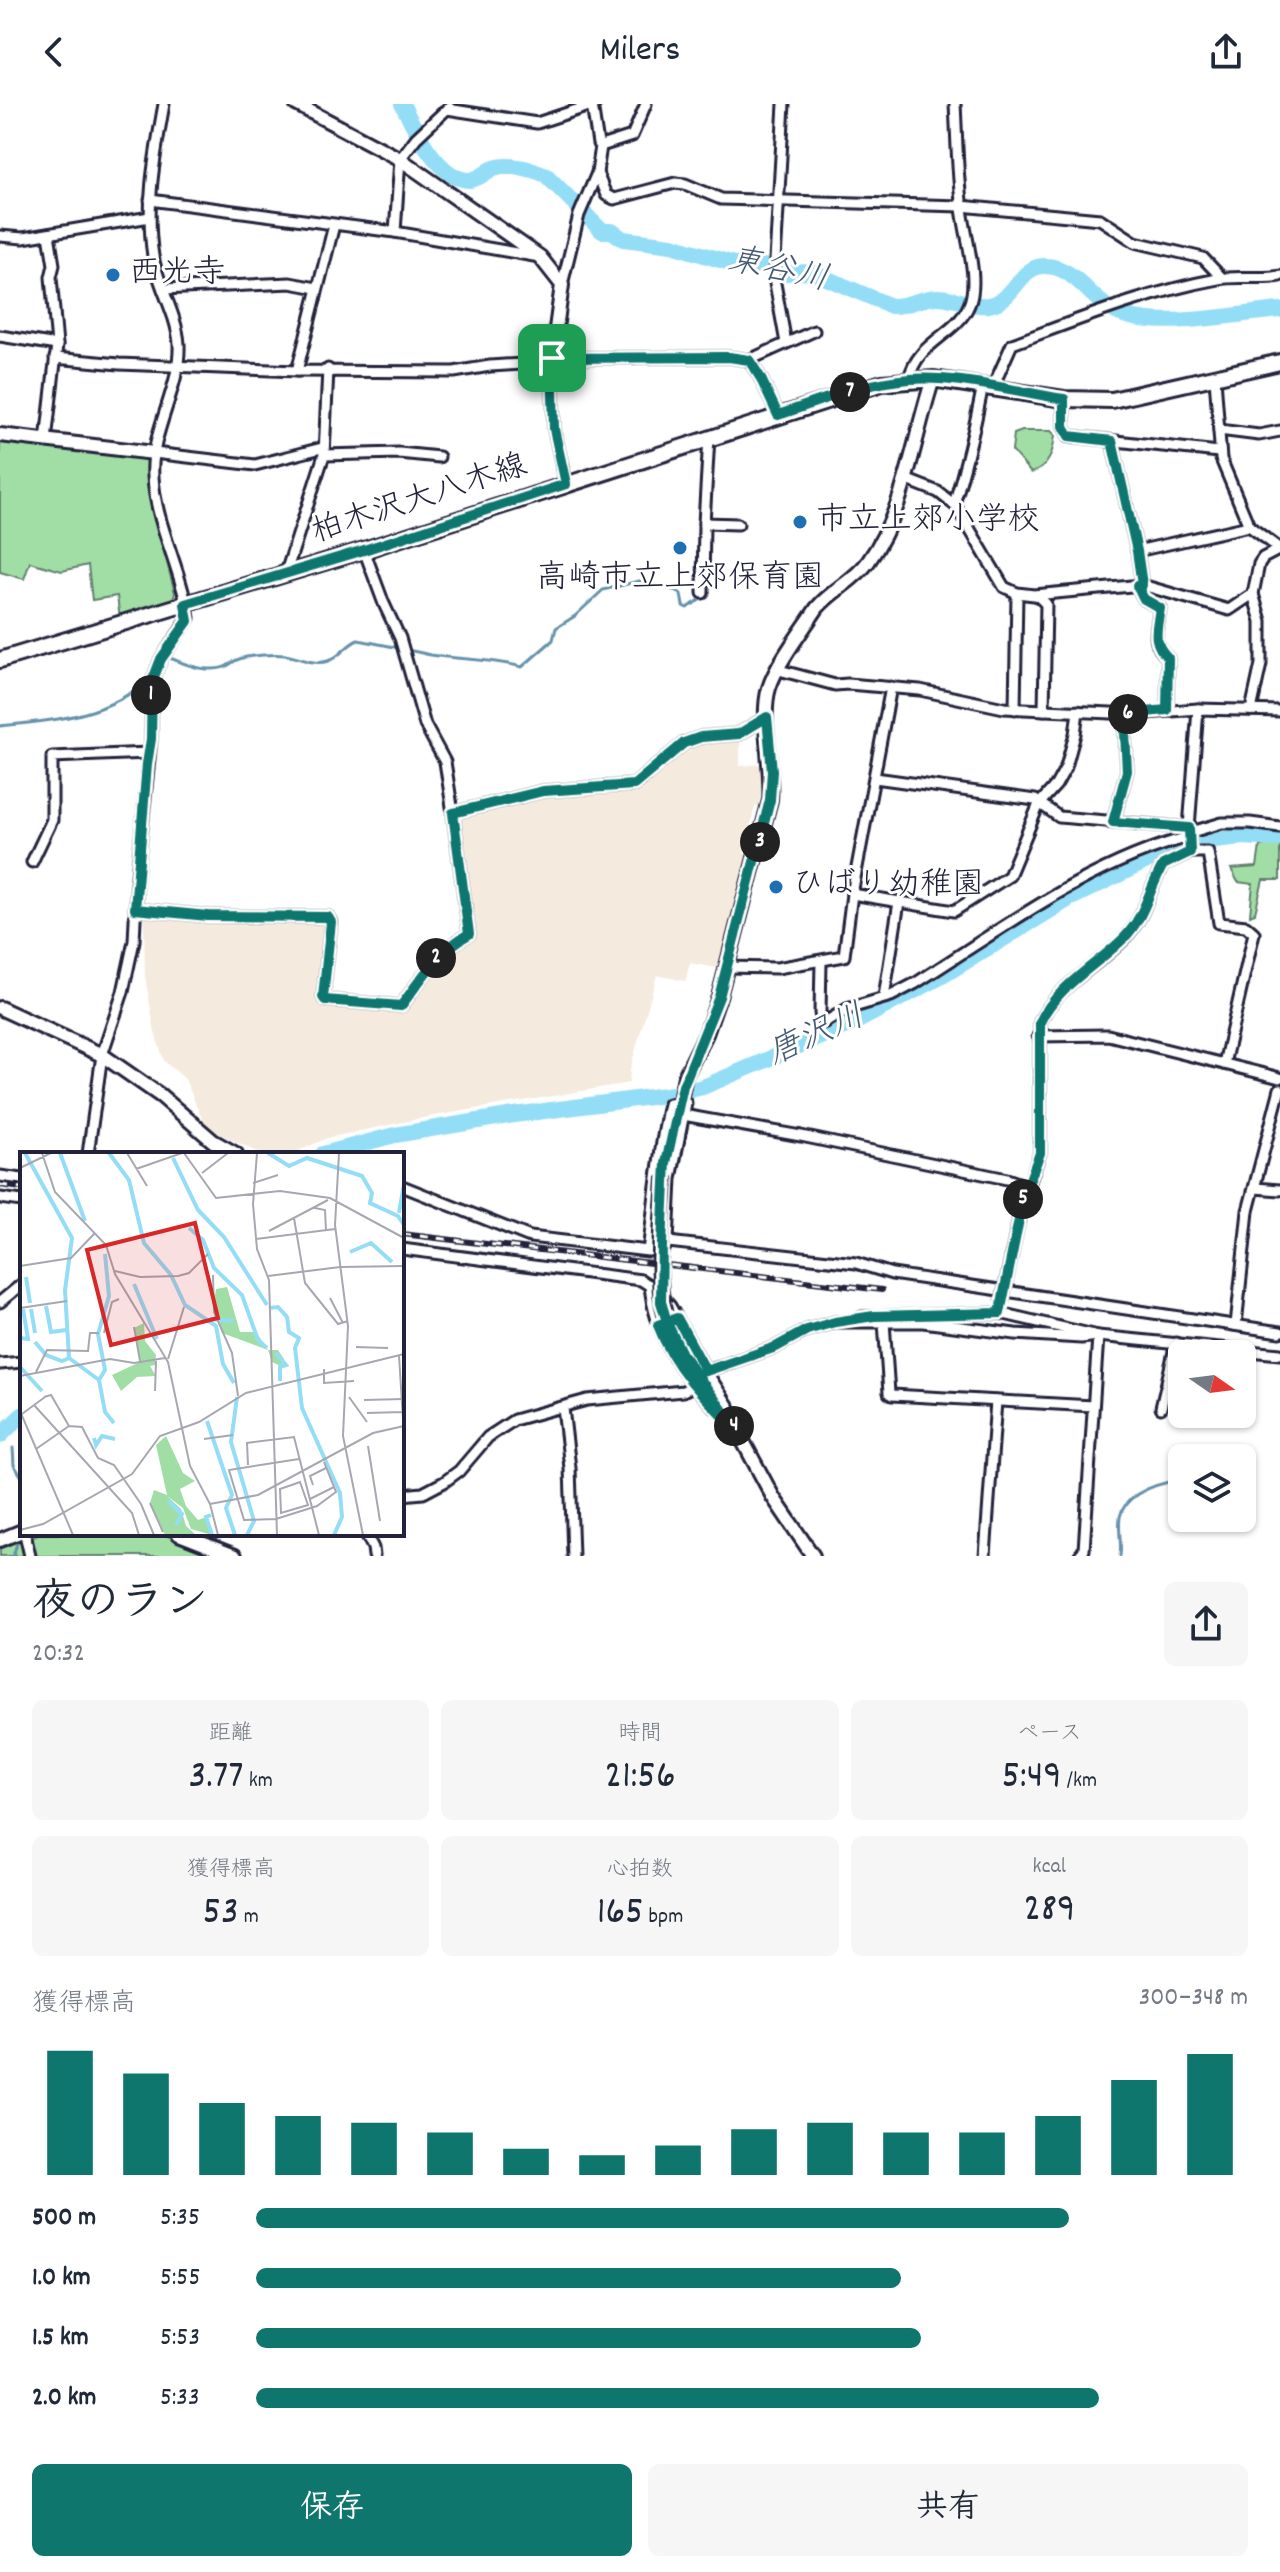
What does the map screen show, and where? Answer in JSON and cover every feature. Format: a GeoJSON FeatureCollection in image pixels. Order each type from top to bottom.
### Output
{"type":"FeatureCollection","features":[{"type":"Feature","properties":{"kind":"main road","name":"柏木沢大八木線"},"geometry":{"type":"LineString","coordinates":[[0,660],[364,550],[882,383],[933,379],[1064,399],[1124,399],[1280,362]]}},
{"type":"Feature","properties":{"kind":"street"},"geometry":{"type":"LineString","coordinates":[[88,1152],[102,1055],[134,941],[152,682],[155,670],[175,637],[187,624],[189,615],[152,474],[154,453],[178,366],[176,325],[153,256],[150,217],[151,178],[164,104]]}},
{"type":"Feature","properties":{"kind":"street"},"geometry":{"type":"LineString","coordinates":[[296,104],[400,159],[540,257],[562,285]]}},
{"type":"Feature","properties":{"kind":"street"},"geometry":{"type":"LineString","coordinates":[[601,146],[632,136],[646,104]]}},
{"type":"Feature","properties":{"kind":"street"},"geometry":{"type":"LineString","coordinates":[[784,104],[774,278],[786,343]]}},
{"type":"Feature","properties":{"kind":"street"},"geometry":{"type":"LineString","coordinates":[[909,379],[911,367],[919,356],[932,341],[963,317],[973,296],[961,206],[955,104]]}},
{"type":"Feature","properties":{"kind":"street"},"geometry":{"type":"LineString","coordinates":[[395,232],[400,159],[416,138],[449,107],[537,123],[593,105],[598,144],[601,146],[597,173],[579,215],[562,285],[555,360],[554,429],[566,484]]}},
{"type":"Feature","properties":{"kind":"street"},"geometry":{"type":"LineString","coordinates":[[597,173],[606,195],[614,199],[653,187],[685,184],[721,199],[961,206],[1100,219],[1135,242],[1203,258],[1222,278]]}},
{"type":"Feature","properties":{"kind":"street"},"geometry":{"type":"LineString","coordinates":[[150,200],[395,232],[540,257]]}},
{"type":"Feature","properties":{"kind":"street"},"geometry":{"type":"LineString","coordinates":[[0,236],[23,238],[150,217]]}},
{"type":"Feature","properties":{"kind":"street"},"geometry":{"type":"LineString","coordinates":[[297,371],[334,225]]}},
{"type":"Feature","properties":{"kind":"street"},"geometry":{"type":"LineString","coordinates":[[46,441],[57,345],[51,277],[54,265],[49,234]]}},
{"type":"Feature","properties":{"kind":"street"},"geometry":{"type":"LineString","coordinates":[[954,504],[988,386],[1012,344],[1112,306],[1222,278],[1280,276]]}},
{"type":"Feature","properties":{"kind":"street"},"geometry":{"type":"LineString","coordinates":[[163,289],[290,283],[317,288]]}},
{"type":"Feature","properties":{"kind":"street"},"geometry":{"type":"LineString","coordinates":[[55,358],[119,364],[297,371],[454,372],[555,360],[729,357],[749,360],[814,331]]}},
{"type":"Feature","properties":{"kind":"street"},"geometry":{"type":"LineString","coordinates":[[0,336],[57,345]]}},
{"type":"Feature","properties":{"kind":"street"},"geometry":{"type":"LineString","coordinates":[[749,360],[778,415]]}},
{"type":"Feature","properties":{"kind":"street"},"geometry":{"type":"LineString","coordinates":[[290,572],[288,566],[323,451],[328,369]]}},
{"type":"Feature","properties":{"kind":"street"},"geometry":{"type":"LineString","coordinates":[[1215,378],[1219,452],[1249,526],[1280,549],[1263,558],[1259,564],[1253,594],[1261,621],[1261,649],[1258,683],[1251,710]]}},
{"type":"Feature","properties":{"kind":"street"},"geometry":{"type":"LineString","coordinates":[[813,1556],[773,1497],[737,1430],[696,1375],[671,1333],[661,1289],[665,1176],[681,1101],[727,967],[770,800],[769,688],[817,608],[855,577],[870,559],[897,503],[933,379]]}},
{"type":"Feature","properties":{"kind":"street"},"geometry":{"type":"LineString","coordinates":[[1064,399],[1064,426],[1069,436],[1219,452]]}},
{"type":"Feature","properties":{"kind":"street"},"geometry":{"type":"LineString","coordinates":[[1219,430],[1259,435],[1280,431]]}},
{"type":"Feature","properties":{"kind":"street"},"geometry":{"type":"LineString","coordinates":[[0,435],[255,465],[323,451],[439,457]]}},
{"type":"Feature","properties":{"kind":"street"},"geometry":{"type":"LineString","coordinates":[[703,593],[709,437]]}},
{"type":"Feature","properties":{"kind":"street"},"geometry":{"type":"LineString","coordinates":[[1112,441],[1137,551],[1144,599],[1160,608],[1156,638],[1158,648],[1168,658],[1167,710]]}},
{"type":"Feature","properties":{"kind":"street"},"geometry":{"type":"LineString","coordinates":[[905,479],[938,492],[954,504],[995,567],[1004,587],[1017,593],[1037,595],[1140,585],[1229,610],[1253,594]]}},
{"type":"Feature","properties":{"kind":"street"},"geometry":{"type":"LineString","coordinates":[[704,523],[738,524]]}},
{"type":"Feature","properties":{"kind":"street"},"geometry":{"type":"LineString","coordinates":[[1137,551],[1249,526]]}},
{"type":"Feature","properties":{"kind":"street"},"geometry":{"type":"LineString","coordinates":[[135,909],[208,916],[328,917],[331,922],[325,1000],[401,1006],[437,957],[450,944],[469,934],[445,762],[425,725],[400,638],[364,550]]}},
{"type":"Feature","properties":{"kind":"street"},"geometry":{"type":"LineString","coordinates":[[1015,709],[1017,593]]}},
{"type":"Feature","properties":{"kind":"street"},"geometry":{"type":"LineString","coordinates":[[1037,595],[1046,604],[1044,710]]}},
{"type":"Feature","properties":{"kind":"street"},"geometry":{"type":"LineString","coordinates":[[779,670],[835,685],[891,687],[1015,709],[1124,714],[1198,709],[1280,711]]}},
{"type":"Feature","properties":{"kind":"street"},"geometry":{"type":"LineString","coordinates":[[727,967],[777,968],[844,956],[852,894],[891,687]]}},
{"type":"Feature","properties":{"kind":"street"},"geometry":{"type":"LineString","coordinates":[[1190,851],[1198,709]]}},
{"type":"Feature","properties":{"kind":"street"},"geometry":{"type":"LineString","coordinates":[[852,894],[954,911],[1001,882],[1015,866],[1039,804],[1056,785],[1066,767],[1078,711]]}},
{"type":"Feature","properties":{"kind":"street"},"geometry":{"type":"LineString","coordinates":[[1113,822],[1127,771],[1124,714]]}},
{"type":"Feature","properties":{"kind":"street"},"geometry":{"type":"LineString","coordinates":[[453,813],[543,791],[634,785],[684,743],[701,737],[739,734],[767,717]]}},
{"type":"Feature","properties":{"kind":"street"},"geometry":{"type":"LineString","coordinates":[[32,862],[51,827],[52,757],[149,753]]}},
{"type":"Feature","properties":{"kind":"street"},"geometry":{"type":"LineString","coordinates":[[875,778],[1035,800],[1059,817],[1189,834]]}},
{"type":"Feature","properties":{"kind":"street"},"geometry":{"type":"LineString","coordinates":[[821,961],[820,1013],[823,1022],[847,1009],[891,996],[916,983],[1072,886],[1161,845],[1222,823],[1280,827]]}},
{"type":"Feature","properties":{"kind":"street"},"geometry":{"type":"LineString","coordinates":[[1001,1308],[1022,1204],[1040,1153],[1040,1022],[1050,1004],[1133,928],[1163,865],[1190,851],[1208,852],[1219,923],[1246,926],[1254,933],[1224,1064]]}},
{"type":"Feature","properties":{"kind":"street"},"geometry":{"type":"LineString","coordinates":[[884,997],[899,902]]}},
{"type":"Feature","properties":{"kind":"street"},"geometry":{"type":"LineString","coordinates":[[0,1008],[102,1055],[161,1096],[213,1141],[232,1152]]}},
{"type":"Feature","properties":{"kind":"street"},"geometry":{"type":"LineString","coordinates":[[1038,1036],[1108,1035],[1280,1078]]}},
{"type":"Feature","properties":{"kind":"street"},"geometry":{"type":"LineString","coordinates":[[1236,1325],[1248,1211],[1280,1089]]}},
{"type":"Feature","properties":{"kind":"street"},"geometry":{"type":"LineString","coordinates":[[404,1187],[530,1237],[648,1251],[664,1249],[668,1242],[671,1179],[681,1101]]}},
{"type":"Feature","properties":{"kind":"street"},"geometry":{"type":"LineString","coordinates":[[648,1251],[669,1104],[681,1101],[801,1136],[1007,1179],[1027,1186]]}},
{"type":"Feature","properties":{"kind":"street"},"geometry":{"type":"LineString","coordinates":[[0,1176],[20,1179]]}},
{"type":"Feature","properties":{"kind":"street"},"geometry":{"type":"LineString","coordinates":[[1255,1188],[1280,1190]]}},
{"type":"Feature","properties":{"kind":"street"},"geometry":{"type":"LineString","coordinates":[[0,1198],[20,1201]]}},
{"type":"Feature","properties":{"kind":"street"},"geometry":{"type":"LineString","coordinates":[[668,1242],[856,1263],[907,1276],[1280,1332]]}},
{"type":"Feature","properties":{"kind":"street"},"geometry":{"type":"LineString","coordinates":[[404,1249],[635,1278],[650,1285],[666,1299],[730,1408],[737,1430]]}},
{"type":"Feature","properties":{"kind":"street"},"geometry":{"type":"LineString","coordinates":[[650,1285],[658,1325],[667,1347],[693,1386],[737,1430]]}},
{"type":"Feature","properties":{"kind":"street"},"geometry":{"type":"LineString","coordinates":[[0,1302],[20,1286]]}},
{"type":"Feature","properties":{"kind":"street"},"geometry":{"type":"LineString","coordinates":[[850,1322],[874,1316],[1001,1308],[1098,1336]]}},
{"type":"Feature","properties":{"kind":"street"},"geometry":{"type":"LineString","coordinates":[[658,1325],[677,1318]]}},
{"type":"Feature","properties":{"kind":"street"},"geometry":{"type":"LineString","coordinates":[[706,1371],[776,1347],[807,1330],[835,1322],[923,1322],[1055,1336],[1168,1342]]}},
{"type":"Feature","properties":{"kind":"street"},"geometry":{"type":"LineString","coordinates":[[884,1322],[889,1393],[892,1395],[1093,1406]]}},
{"type":"Feature","properties":{"kind":"street"},"geometry":{"type":"LineString","coordinates":[[1079,1556],[1084,1550],[1098,1336]]}},
{"type":"Feature","properties":{"kind":"street"},"geometry":{"type":"LineString","coordinates":[[1256,1351],[1280,1354]]}},
{"type":"Feature","properties":{"kind":"street"},"geometry":{"type":"LineString","coordinates":[[0,1364],[20,1362]]}},
{"type":"Feature","properties":{"kind":"street"},"geometry":{"type":"LineString","coordinates":[[1161,1408],[1168,1378]]}},
{"type":"Feature","properties":{"kind":"street"},"geometry":{"type":"LineString","coordinates":[[404,1495],[423,1493],[444,1482],[459,1471],[488,1437],[508,1422],[587,1400],[683,1391],[693,1386]]}},
{"type":"Feature","properties":{"kind":"street"},"geometry":{"type":"LineString","coordinates":[[985,1556],[996,1401]]}},
{"type":"Feature","properties":{"kind":"street"},"geometry":{"type":"LineString","coordinates":[[563,1408],[570,1468],[573,1556]]}},
{"type":"Feature","properties":{"kind":"street"},"geometry":{"type":"LineString","coordinates":[[0,1540],[20,1534]]}},
{"type":"Feature","properties":{"kind":"street"},"geometry":{"type":"LineString","coordinates":[[24,1536],[30,1556]]}},
{"type":"Feature","properties":{"kind":"street"},"geometry":{"type":"LineString","coordinates":[[184,1536],[235,1556]]}},
{"type":"Feature","properties":{"kind":"street"},"geometry":{"type":"LineString","coordinates":[[367,1536],[374,1556]]}},
{"type":"Feature","properties":{"kind":"shaded area"},"geometry":{"type":"Polygon","coordinates":[[[740,738],[740,766],[762,764],[759,806],[755,806],[736,901],[740,902],[722,969],[690,963],[685,981],[657,975],[630,1069],[629,1083],[422,1118],[327,1138],[296,1152],[258,1152],[210,1129],[185,1079],[164,1061],[155,1033],[145,976],[144,916],[208,921],[325,920],[328,923],[320,1002],[404,1009],[440,959],[452,948],[475,936],[459,819],[476,810],[543,795],[634,788],[679,750],[702,741],[740,738]]]}},
{"type":"Feature","properties":{"kind":"green space"},"geometry":{"type":"Polygon","coordinates":[[[1051,431],[1055,435],[1052,453],[1046,463],[1031,473],[1012,451],[1014,434],[1051,431]]]}},
{"type":"Feature","properties":{"kind":"green space"},"geometry":{"type":"Polygon","coordinates":[[[0,440],[147,459],[148,491],[175,593],[172,603],[120,619],[117,596],[92,600],[88,565],[62,571],[30,562],[24,579],[0,572],[0,440]]]}},
{"type":"Feature","properties":{"kind":"green space"},"geometry":{"type":"Polygon","coordinates":[[[1280,842],[1280,880],[1263,880],[1255,913],[1250,915],[1253,884],[1238,882],[1231,869],[1257,867],[1260,846],[1280,842]]]}},
{"type":"Feature","properties":{"kind":"green space"},"geometry":{"type":"Polygon","coordinates":[[[33,1536],[167,1536],[221,1556],[0,1556],[0,1543],[16,1538],[22,1541],[33,1536]]]}},
{"type":"Feature","properties":{"kind":"waterway","name":"東谷川"},"geometry":{"type":"LineString","coordinates":[[402,104],[429,151],[448,172],[459,178],[470,180],[505,166],[534,171],[546,175],[602,231],[612,231],[623,239],[672,245],[740,266],[764,266],[782,273],[812,272],[891,306],[938,297],[980,305],[993,304],[1001,301],[1030,271],[1045,266],[1065,272],[1107,307],[1133,318],[1196,320],[1280,310]]}},
{"type":"Feature","properties":{"kind":"waterway"},"geometry":{"type":"LineString","coordinates":[[167,657],[208,669],[225,667],[242,658],[264,655],[285,655],[322,662],[332,659],[358,640],[431,655],[522,667],[553,640],[556,628],[575,616],[603,590],[639,581],[677,591],[681,594],[683,606],[687,608],[703,598]]}},
{"type":"Feature","properties":{"kind":"waterway"},"geometry":{"type":"LineString","coordinates":[[0,726],[61,718],[98,709],[134,691],[151,678]]}},
{"type":"Feature","properties":{"kind":"waterway","name":"唐沢川"},"geometry":{"type":"LineString","coordinates":[[331,1152],[395,1135],[703,1087],[858,1021],[939,978],[1071,898],[1157,856],[1197,842],[1241,837],[1280,839]]}},
{"type":"Feature","properties":{"kind":"waterway","name":"唐沢川"},"geometry":{"type":"LineString","coordinates":[[0,1436],[20,1417]]}},
{"type":"Feature","properties":{"kind":"waterway"},"geometry":{"type":"LineString","coordinates":[[13,1448],[14,1465],[20,1474]]}},
{"type":"Feature","properties":{"kind":"waterway"},"geometry":{"type":"LineString","coordinates":[[1120,1556],[1120,1517],[1123,1508],[1136,1495],[1168,1482]]}},
{"type":"Feature","properties":{"kind":"waterway"},"geometry":{"type":"LineString","coordinates":[[13,1556],[19,1537]]}},
{"type":"Feature","properties":{"kind":"railway"},"geometry":{"type":"LineString","coordinates":[[0,1185],[20,1188]]}},
{"type":"Feature","properties":{"kind":"railway"},"geometry":{"type":"LineString","coordinates":[[404,1234],[882,1290]]}},
{"type":"Feature","properties":{"kind":"place","name":"西光寺"},"geometry":{"type":"Point","coordinates":[113,275]}},
{"type":"Feature","properties":{"kind":"place","name":"市立上郊小学校"},"geometry":{"type":"Point","coordinates":[800,522]}},
{"type":"Feature","properties":{"kind":"place","name":"高崎市立上郊保育園"},"geometry":{"type":"Point","coordinates":[680,548]}},
{"type":"Feature","properties":{"kind":"place","name":"ひばり幼稚園"},"geometry":{"type":"Point","coordinates":[776,887]}},
{"type":"Feature","properties":{"kind":"route"},"geometry":{"type":"LineString","coordinates":[[552,358],[554,429],[566,484],[185,604],[189,615],[187,624],[161,659],[152,682],[151,739],[135,909],[180,915],[328,917],[331,922],[325,1000],[401,1006],[437,957],[450,944],[469,934],[453,813],[543,791],[634,785],[684,743],[701,737],[739,734],[767,717],[772,771],[770,800],[719,997],[706,1034],[685,1076],[666,1163],[662,1244],[661,1302],[664,1313],[668,1325],[682,1354],[737,1430],[693,1386],[667,1347],[658,1325],[677,1318],[706,1371],[776,1347],[807,1330],[835,1322],[874,1316],[1000,1313],[1024,1195],[1040,1153],[1038,1028],[1043,1014],[1050,1004],[1125,938],[1148,902],[1163,865],[1190,852],[1189,828],[1113,822],[1127,771],[1124,714],[1167,710],[1168,658],[1158,648],[1156,638],[1160,608],[1144,599],[1137,586],[1142,585],[1137,551],[1112,441],[1069,436],[1064,426],[1064,399],[983,385],[909,379],[882,383],[778,415],[749,360],[729,357],[552,358]]}}]}
